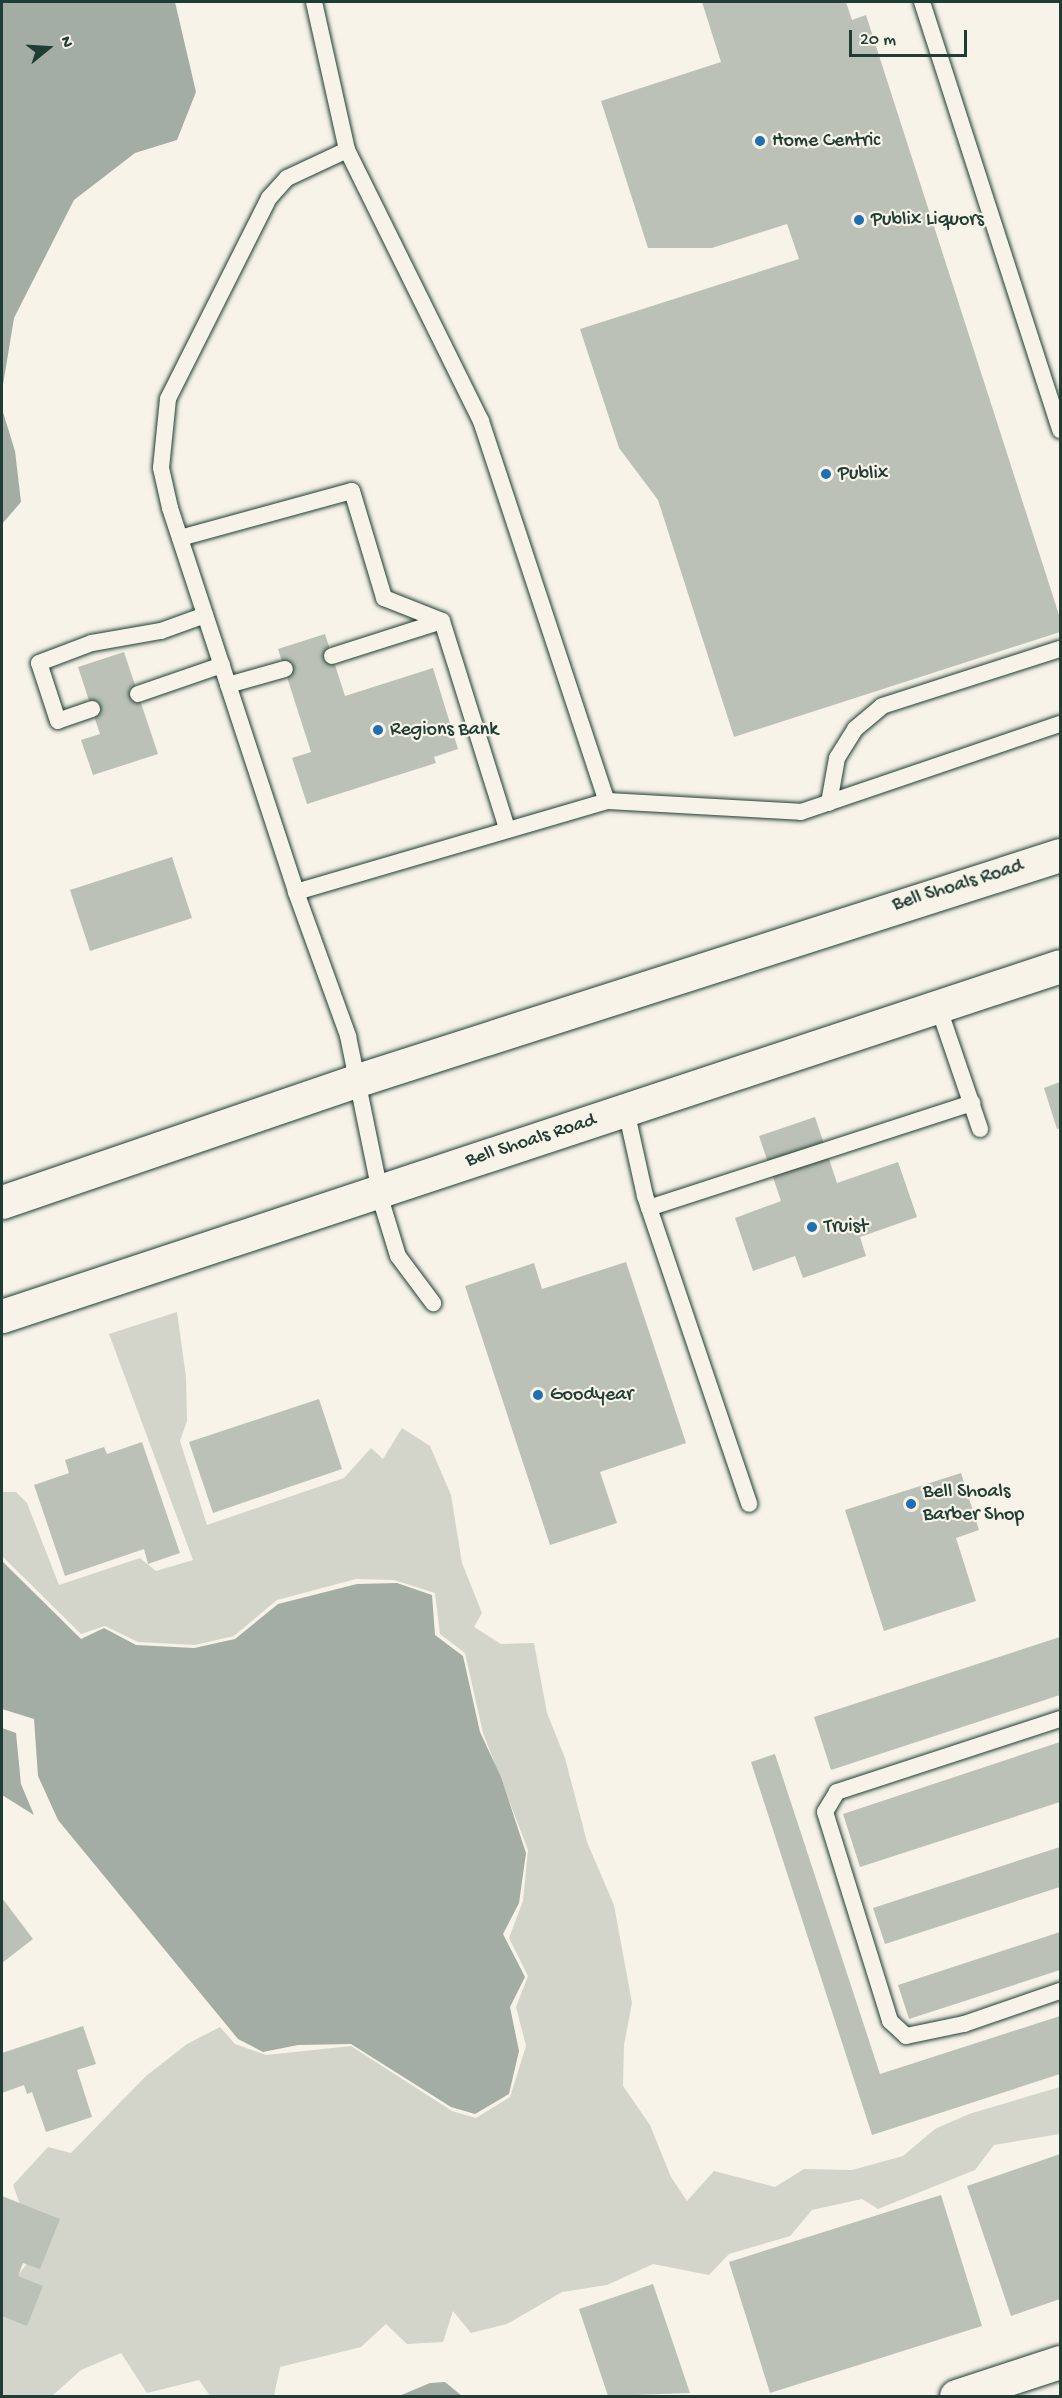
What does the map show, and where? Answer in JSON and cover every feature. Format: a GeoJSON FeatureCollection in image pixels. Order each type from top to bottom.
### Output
{"type":"FeatureCollection","features":[{"type":"Feature","properties":{"kind":"main road","name":"Bell Shoals Road"},"geometry":{"type":"LineString","coordinates":[[2,1202],[358,1080],[1060,855]]}},
{"type":"Feature","properties":{"kind":"main road","name":"Bell Shoals Road"},"geometry":{"type":"LineString","coordinates":[[2,1316],[1060,966]]}},
{"type":"Feature","properties":{"kind":"main road"},"geometry":{"type":"LineString","coordinates":[[956,2397],[1060,2362]]}},
{"type":"Feature","properties":{"kind":"lane"},"geometry":{"type":"LineString","coordinates":[[314,2],[347,150],[481,420],[607,801]]}},
{"type":"Feature","properties":{"kind":"lane"},"geometry":{"type":"LineString","coordinates":[[922,2],[1060,430]]}},
{"type":"Feature","properties":{"kind":"lane"},"geometry":{"type":"LineString","coordinates":[[347,150],[287,178],[269,198],[179,372],[161,431],[161,468],[180,538],[296,892],[348,1036],[380,1191],[398,1256],[433,1303]]}},
{"type":"Feature","properties":{"kind":"lane"},"geometry":{"type":"LineString","coordinates":[[180,538],[352,491],[384,598],[442,621]]}},
{"type":"Feature","properties":{"kind":"lane"},"geometry":{"type":"LineString","coordinates":[[92,709],[58,721],[39,663],[92,643],[161,631],[205,615]]}},
{"type":"Feature","properties":{"kind":"lane"},"geometry":{"type":"LineString","coordinates":[[332,656],[442,621]]}},
{"type":"Feature","properties":{"kind":"lane"},"geometry":{"type":"LineString","coordinates":[[442,621],[507,828]]}},
{"type":"Feature","properties":{"kind":"lane"},"geometry":{"type":"LineString","coordinates":[[829,803],[837,758],[855,729],[882,706],[1060,649]]}},
{"type":"Feature","properties":{"kind":"lane"},"geometry":{"type":"LineString","coordinates":[[138,694],[222,665]]}},
{"type":"Feature","properties":{"kind":"lane"},"geometry":{"type":"LineString","coordinates":[[228,685],[285,669]]}},
{"type":"Feature","properties":{"kind":"lane"},"geometry":{"type":"LineString","coordinates":[[296,892],[507,828],[607,801],[801,812],[1060,724]]}},
{"type":"Feature","properties":{"kind":"lane"},"geometry":{"type":"LineString","coordinates":[[938,1006],[980,1129]]}},
{"type":"Feature","properties":{"kind":"lane"},"geometry":{"type":"LineString","coordinates":[[649,1208],[972,1103]]}},
{"type":"Feature","properties":{"kind":"lane"},"geometry":{"type":"LineString","coordinates":[[626,1110],[649,1208],[749,1504]]}},
{"type":"Feature","properties":{"kind":"lane"},"geometry":{"type":"LineString","coordinates":[[1060,1719],[837,1792],[825,1812],[890,2021],[906,2036],[964,2024],[1060,1991]]}},
{"type":"Feature","properties":{"kind":"shaded area"},"geometry":{"type":"Polygon","coordinates":[[[2,2],[175,2],[196,92],[177,140],[135,153],[74,200],[14,318],[2,391],[2,2]]]}},
{"type":"Feature","properties":{"kind":"shaded area"},"geometry":{"type":"Polygon","coordinates":[[[2,409],[15,451],[21,502],[2,524],[2,409]]]}},
{"type":"Feature","properties":{"kind":"shaded area"},"geometry":{"type":"Polygon","coordinates":[[[177,1312],[186,1377],[187,1421],[180,1441],[207,1525],[344,1478],[371,1448],[383,1459],[402,1428],[430,1446],[451,1495],[462,1563],[482,1613],[474,1627],[501,1644],[534,1643],[547,1713],[565,1758],[587,1842],[614,1905],[632,2003],[624,2045],[623,2086],[650,2125],[671,2177],[687,2201],[714,2171],[775,2187],[804,2169],[852,2170],[903,2156],[935,2129],[969,2114],[1060,2087],[1060,2134],[994,2145],[975,2170],[878,2209],[862,2199],[812,2210],[790,2236],[729,2254],[709,2275],[653,2264],[607,2285],[562,2292],[507,2324],[471,2333],[453,2311],[443,2342],[407,2344],[386,2324],[361,2347],[280,2367],[274,2396],[210,2396],[199,2380],[147,2393],[121,2353],[81,2370],[52,2396],[2,2396],[2,2295],[37,2251],[13,2185],[48,2147],[71,2153],[146,2076],[187,2044],[220,2027],[235,2044],[266,2055],[351,2046],[452,2111],[476,2118],[510,2097],[526,2046],[516,2007],[528,1976],[509,1938],[523,1901],[528,1850],[483,1733],[465,1653],[440,1634],[435,1593],[394,1580],[356,1579],[277,1600],[234,1636],[195,1645],[138,1642],[105,1626],[81,1634],[2,1556],[2,1492],[16,1492],[27,1503],[59,1585],[140,1558],[156,1571],[193,1560],[109,1334],[177,1312]]]}},
{"type":"Feature","properties":{"kind":"shaded area"},"geometry":{"type":"Polygon","coordinates":[[[2,1561],[81,1639],[104,1628],[136,1645],[194,1648],[235,1639],[278,1604],[357,1584],[397,1583],[432,1595],[435,1635],[463,1656],[480,1732],[501,1777],[526,1853],[519,1903],[503,1934],[525,1977],[510,2007],[519,2051],[509,2094],[475,2114],[451,2107],[351,2044],[298,2045],[263,2052],[238,2039],[58,1820],[38,1776],[34,1719],[2,1709],[2,1561]]]}},
{"type":"Feature","properties":{"kind":"shaded area"},"geometry":{"type":"Polygon","coordinates":[[[2,1728],[16,1733],[21,1784],[34,1815],[2,1795],[2,1728]]]}},
{"type":"Feature","properties":{"kind":"shaded area"},"geometry":{"type":"Polygon","coordinates":[[[445,2382],[462,2396],[399,2396],[430,2383],[445,2382]]]}},
{"type":"Feature","properties":{"kind":"building","name":"Publix"},"geometry":{"type":"Polygon","coordinates":[[[702,2],[846,2],[852,20],[866,15],[1060,618],[1060,632],[734,737],[658,500],[619,448],[580,329],[799,259],[787,224],[712,248],[648,248],[601,101],[721,62],[702,2]]]}},
{"type":"Feature","properties":{"kind":"building","name":"Regions Bank"},"geometry":{"type":"Polygon","coordinates":[[[325,634],[345,696],[433,668],[458,749],[434,757],[436,763],[307,804],[292,758],[311,752],[278,649],[325,634]]]}},
{"type":"Feature","properties":{"kind":"building"},"geometry":{"type":"Polygon","coordinates":[[[124,652],[158,754],[93,775],[81,740],[100,734],[78,667],[124,652]]]}},
{"type":"Feature","properties":{"kind":"building"},"geometry":{"type":"Polygon","coordinates":[[[172,857],[192,918],[90,951],[70,890],[172,857]]]}},
{"type":"Feature","properties":{"kind":"building"},"geometry":{"type":"Polygon","coordinates":[[[1060,1082],[1060,1128],[1057,1129],[1044,1088],[1060,1082]]]}},
{"type":"Feature","properties":{"kind":"building","name":"Truist"},"geometry":{"type":"Polygon","coordinates":[[[815,1117],[837,1183],[898,1162],[917,1217],[860,1237],[866,1256],[803,1278],[795,1256],[753,1271],[735,1218],[781,1201],[759,1136],[815,1117]]]}},
{"type":"Feature","properties":{"kind":"building"},"geometry":{"type":"Polygon","coordinates":[[[626,1262],[686,1443],[600,1472],[617,1523],[550,1545],[465,1286],[534,1263],[542,1289],[626,1262]]]}},
{"type":"Feature","properties":{"kind":"building"},"geometry":{"type":"Polygon","coordinates":[[[319,1399],[342,1469],[213,1513],[189,1442],[319,1399]]]}},
{"type":"Feature","properties":{"kind":"building"},"geometry":{"type":"Polygon","coordinates":[[[142,1442],[180,1553],[148,1564],[144,1549],[65,1576],[34,1485],[69,1473],[65,1460],[104,1447],[107,1454],[142,1442]]]}},
{"type":"Feature","properties":{"kind":"building"},"geometry":{"type":"Polygon","coordinates":[[[961,1473],[979,1530],[956,1538],[976,1601],[884,1631],[845,1510],[961,1473]]]}},
{"type":"Feature","properties":{"kind":"building"},"geometry":{"type":"Polygon","coordinates":[[[1060,1637],[1060,1695],[831,1770],[814,1717],[1060,1637]]]}},
{"type":"Feature","properties":{"kind":"building"},"geometry":{"type":"Polygon","coordinates":[[[1060,1742],[1060,1802],[860,1867],[843,1814],[1060,1742]]]}},
{"type":"Feature","properties":{"kind":"building"},"geometry":{"type":"Polygon","coordinates":[[[775,1754],[880,2074],[1060,2016],[1060,2074],[872,2135],[751,1762],[775,1754]]]}},
{"type":"Feature","properties":{"kind":"building"},"geometry":{"type":"Polygon","coordinates":[[[1060,1847],[1060,1887],[885,1944],[873,1908],[1060,1847]]]}},
{"type":"Feature","properties":{"kind":"building"},"geometry":{"type":"Polygon","coordinates":[[[2,1898],[33,1939],[2,1963],[2,1898]]]}},
{"type":"Feature","properties":{"kind":"building"},"geometry":{"type":"Polygon","coordinates":[[[1060,1932],[1060,1970],[909,2019],[898,1985],[1060,1932]]]}},
{"type":"Feature","properties":{"kind":"building"},"geometry":{"type":"Polygon","coordinates":[[[83,2026],[96,2064],[77,2070],[92,2117],[46,2132],[32,2092],[27,2094],[24,2085],[2,2093],[2,2053],[83,2026]]]}},
{"type":"Feature","properties":{"kind":"building"},"geometry":{"type":"Polygon","coordinates":[[[1060,2154],[1060,2299],[1011,2316],[967,2186],[1060,2154]]]}},
{"type":"Feature","properties":{"kind":"building"},"geometry":{"type":"Polygon","coordinates":[[[941,2195],[982,2326],[770,2393],[729,2262],[941,2195]]]}},
{"type":"Feature","properties":{"kind":"building"},"geometry":{"type":"Polygon","coordinates":[[[2,2196],[60,2219],[40,2269],[23,2263],[18,2276],[43,2286],[27,2326],[2,2316],[2,2196]]]}},
{"type":"Feature","properties":{"kind":"building"},"geometry":{"type":"Polygon","coordinates":[[[653,2284],[690,2393],[608,2396],[579,2309],[653,2284]]]}},
{"type":"Feature","properties":{"kind":"place","name":"Home Centric"},"geometry":{"type":"Point","coordinates":[760,141]}},
{"type":"Feature","properties":{"kind":"place","name":"Publix Liquors"},"geometry":{"type":"Point","coordinates":[859,220]}},
{"type":"Feature","properties":{"kind":"place","name":"Publix"},"geometry":{"type":"Point","coordinates":[826,474]}},
{"type":"Feature","properties":{"kind":"place","name":"Regions Bank"},"geometry":{"type":"Point","coordinates":[378,730]}},
{"type":"Feature","properties":{"kind":"place","name":"Truist"},"geometry":{"type":"Point","coordinates":[812,1227]}},
{"type":"Feature","properties":{"kind":"place","name":"Goodyear"},"geometry":{"type":"Point","coordinates":[538,1395]}},
{"type":"Feature","properties":{"kind":"place","name":"Bell Shoals Barber Shop"},"geometry":{"type":"Point","coordinates":[911,1504]}}]}
